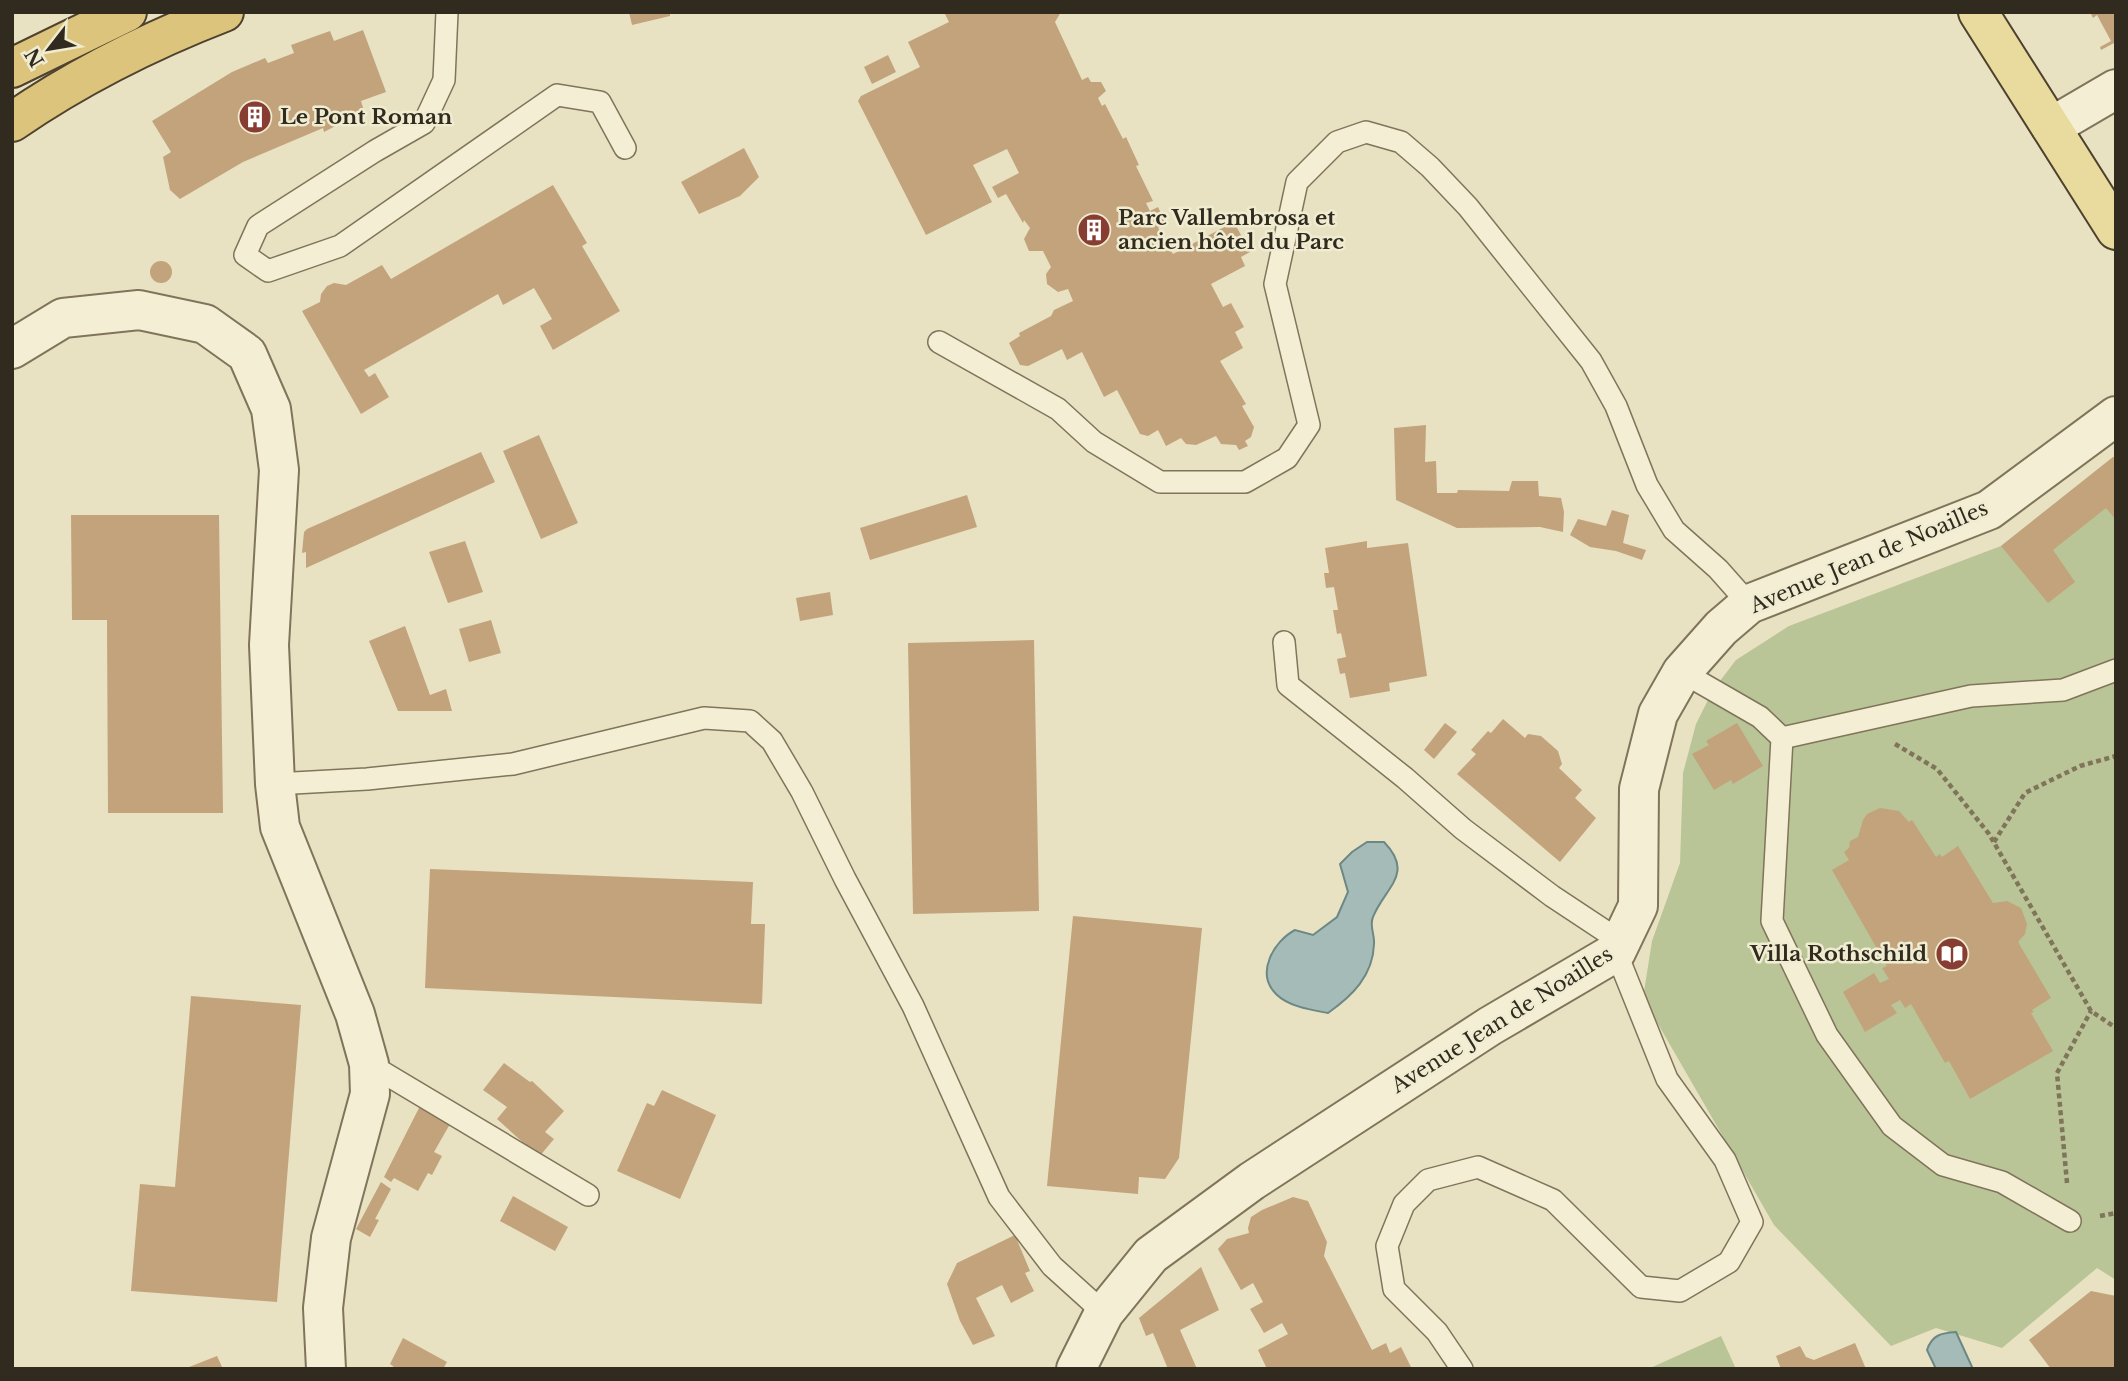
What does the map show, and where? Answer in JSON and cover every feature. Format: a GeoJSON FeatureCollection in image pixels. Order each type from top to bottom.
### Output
{"type":"FeatureCollection","features":[{"type":"Feature","properties":{"kind":"highway"},"geometry":{"type":"LineString","coordinates":[[12,68],[127,12]]}},
{"type":"Feature","properties":{"kind":"highway"},"geometry":{"type":"LineString","coordinates":[[12,122],[53,93],[99,68],[224,12]]}},
{"type":"Feature","properties":{"kind":"main road"},"geometry":{"type":"LineString","coordinates":[[1978,12],[2116,230]]}},
{"type":"Feature","properties":{"kind":"street"},"geometry":{"type":"LineString","coordinates":[[2051,127],[2116,89]]}},
{"type":"Feature","properties":{"kind":"street"},"geometry":{"type":"LineString","coordinates":[[12,349],[63,318],[139,310],[205,324],[247,354],[271,409],[279,470],[269,645],[275,784],[280,827],[355,1014],[369,1064],[370,1094],[331,1238],[323,1308],[326,1369]]}},
{"type":"Feature","properties":{"kind":"street","name":"Avenue Jean de Noailles"},"geometry":{"type":"LineString","coordinates":[[1076,1369],[1104,1313],[1151,1255],[1252,1181],[1618,946],[1638,906],[1639,789],[1658,714],[1682,672],[1721,628],[1749,604],[1989,510],[2116,416]]}},
{"type":"Feature","properties":{"kind":"lane"},"geometry":{"type":"LineString","coordinates":[[447,12],[444,80],[424,123],[258,226],[245,255],[268,271],[340,246],[557,95],[600,103],[625,148]]}},
{"type":"Feature","properties":{"kind":"lane"},"geometry":{"type":"LineString","coordinates":[[939,342],[1058,409],[1094,442],[1160,482],[1245,482],[1287,458],[1308,425],[1275,284],[1297,182],[1337,142],[1366,132],[1401,142],[1430,167],[1468,207],[1591,361],[1616,406],[1647,485],[1674,530],[1718,569],[1749,604]]}},
{"type":"Feature","properties":{"kind":"lane"},"geometry":{"type":"LineString","coordinates":[[1284,642],[1288,685],[1405,778],[1463,829],[1618,946],[1667,1079],[1726,1160],[1752,1222],[1729,1262],[1681,1291],[1641,1287],[1553,1200],[1478,1167],[1429,1180],[1404,1204],[1387,1246],[1392,1278],[1394,1289],[1437,1332],[1462,1369]]}},
{"type":"Feature","properties":{"kind":"lane"},"geometry":{"type":"LineString","coordinates":[[1782,738],[1971,696],[2063,690],[2116,670]]}},
{"type":"Feature","properties":{"kind":"lane"},"geometry":{"type":"LineString","coordinates":[[1682,672],[1760,717],[1782,738],[1772,921],[1827,1035],[1892,1126],[1943,1165],[2002,1182],[2070,1221]]}},
{"type":"Feature","properties":{"kind":"lane"},"geometry":{"type":"LineString","coordinates":[[275,784],[367,779],[513,764],[704,718],[750,721],[772,741],[802,792],[913,1006],[999,1197],[1052,1266],[1104,1313]]}},
{"type":"Feature","properties":{"kind":"lane"},"geometry":{"type":"LineString","coordinates":[[369,1064],[588,1195]]}},
{"type":"Feature","properties":{"kind":"path"},"geometry":{"type":"LineString","coordinates":[[1858,720],[1937,768],[1994,842],[2091,1011],[2116,1028]]}},
{"type":"Feature","properties":{"kind":"path"},"geometry":{"type":"LineString","coordinates":[[1994,842],[2025,793],[2080,766],[2116,756]]}},
{"type":"Feature","properties":{"kind":"path"},"geometry":{"type":"LineString","coordinates":[[2070,1221],[2057,1073],[2091,1011]]}},
{"type":"Feature","properties":{"kind":"green space"},"geometry":{"type":"Polygon","coordinates":[[[2116,455],[2116,1280],[2097,1268],[2002,1348],[1936,1328],[1891,1346],[1774,1225],[1643,998],[1652,941],[1680,863],[1683,773],[1696,724],[1713,690],[1736,660],[1789,626],[2001,546],[2116,455]]]}},
{"type":"Feature","properties":{"kind":"green space"},"geometry":{"type":"Polygon","coordinates":[[[1721,1336],[1736,1369],[1648,1369],[1721,1336]]]}},
{"type":"Feature","properties":{"kind":"water"},"geometry":{"type":"Polygon","coordinates":[[[1367,842],[1384,842],[1397,863],[1395,880],[1372,920],[1374,941],[1370,966],[1353,992],[1328,1013],[1287,1002],[1276,994],[1267,977],[1267,967],[1274,950],[1295,930],[1313,935],[1337,917],[1348,892],[1340,864],[1367,842]]]}},
{"type":"Feature","properties":{"kind":"water"},"geometry":{"type":"Polygon","coordinates":[[[1956,1332],[1973,1369],[1936,1369],[1927,1350],[1929,1345],[1938,1336],[1956,1332]]]}},
{"type":"Feature","properties":{"kind":"building"},"geometry":{"type":"Polygon","coordinates":[[[629,12],[670,12],[670,16],[632,25],[629,12]]]}},
{"type":"Feature","properties":{"kind":"building","name":"Parc Vallembrosa et ancien hôtel du Parc"},"geometry":{"type":"Polygon","coordinates":[[[944,12],[1061,12],[1055,22],[1082,80],[1088,77],[1091,82],[1101,82],[1106,91],[1098,98],[1102,106],[1105,104],[1123,139],[1126,137],[1139,165],[1136,166],[1153,201],[1146,203],[1150,211],[1158,207],[1166,224],[1158,228],[1161,232],[1158,234],[1167,251],[1170,249],[1173,254],[1234,222],[1250,252],[1241,257],[1245,266],[1211,284],[1223,307],[1231,303],[1244,327],[1235,332],[1243,348],[1220,361],[1246,404],[1242,406],[1254,427],[1251,437],[1245,441],[1248,446],[1239,450],[1236,445],[1221,444],[1216,436],[1196,445],[1186,444],[1181,438],[1166,446],[1158,430],[1148,436],[1140,434],[1117,390],[1104,397],[1082,352],[1067,360],[1062,349],[1028,366],[1020,365],[1009,343],[1020,336],[1019,333],[1051,316],[1054,310],[1073,301],[1068,289],[1058,292],[1047,284],[1046,274],[1051,267],[1043,251],[1029,251],[1024,239],[1030,228],[1024,220],[1023,223],[1006,194],[998,198],[992,187],[1019,173],[1007,149],[973,165],[992,202],[926,235],[858,101],[861,96],[920,67],[908,42],[949,22],[944,12]]]}},
{"type":"Feature","properties":{"kind":"building"},"geometry":{"type":"Polygon","coordinates":[[[2090,12],[2116,12],[2116,42],[2101,50],[2100,47],[2111,41],[2097,15],[2093,18],[2090,12]]]}},
{"type":"Feature","properties":{"kind":"building","name":"Le Pont Roman"},"geometry":{"type":"Polygon","coordinates":[[[363,30],[386,92],[361,101],[364,111],[324,132],[323,128],[243,162],[180,199],[170,190],[163,157],[171,152],[152,121],[232,72],[265,58],[268,63],[294,53],[291,45],[330,31],[334,41],[363,30]]]}},
{"type":"Feature","properties":{"kind":"building"},"geometry":{"type":"Polygon","coordinates":[[[888,55],[896,72],[872,84],[864,67],[888,55]]]}},
{"type":"Feature","properties":{"kind":"building"},"geometry":{"type":"Polygon","coordinates":[[[744,148],[759,177],[740,196],[699,214],[681,182],[744,148]]]}},
{"type":"Feature","properties":{"kind":"building"},"geometry":{"type":"Polygon","coordinates":[[[553,185],[587,243],[582,246],[620,311],[553,350],[540,326],[552,319],[534,288],[503,305],[498,294],[364,370],[369,377],[375,373],[389,397],[361,414],[302,311],[320,302],[321,294],[327,286],[334,283],[346,285],[382,265],[391,279],[553,185]]]}},
{"type":"Feature","properties":{"kind":"building"},"geometry":{"type":"Polygon","coordinates":[[[161,261],[169,264],[172,272],[169,280],[161,283],[153,280],[150,272],[153,264],[161,261]]]}},
{"type":"Feature","properties":{"kind":"building"},"geometry":{"type":"Polygon","coordinates":[[[1426,425],[1425,462],[1436,461],[1437,493],[1457,493],[1458,490],[1509,491],[1512,481],[1538,481],[1539,496],[1561,498],[1564,512],[1563,532],[1540,527],[1457,528],[1396,500],[1394,428],[1426,425]]]}},
{"type":"Feature","properties":{"kind":"building"},"geometry":{"type":"Polygon","coordinates":[[[539,435],[578,523],[541,539],[503,451],[539,435]]]}},
{"type":"Feature","properties":{"kind":"building"},"geometry":{"type":"Polygon","coordinates":[[[481,452],[495,482],[306,568],[306,552],[302,553],[304,532],[307,529],[481,452]]]}},
{"type":"Feature","properties":{"kind":"building"},"geometry":{"type":"Polygon","coordinates":[[[2113,457],[2116,460],[2116,520],[2106,508],[2053,550],[2075,582],[2048,603],[2001,546],[2113,457]]]}},
{"type":"Feature","properties":{"kind":"building"},"geometry":{"type":"Polygon","coordinates":[[[967,495],[977,527],[870,560],[860,528],[967,495]]]}},
{"type":"Feature","properties":{"kind":"building"},"geometry":{"type":"Polygon","coordinates":[[[1612,510],[1629,515],[1623,543],[1646,550],[1642,560],[1616,551],[1590,547],[1570,535],[1578,519],[1606,526],[1612,510]]]}},
{"type":"Feature","properties":{"kind":"building"},"geometry":{"type":"Polygon","coordinates":[[[71,515],[219,515],[223,813],[108,813],[107,620],[72,620],[71,515]]]}},
{"type":"Feature","properties":{"kind":"building"},"geometry":{"type":"Polygon","coordinates":[[[465,541],[483,592],[448,603],[429,552],[465,541]]]}},
{"type":"Feature","properties":{"kind":"building"},"geometry":{"type":"Polygon","coordinates":[[[1367,541],[1367,548],[1408,543],[1427,676],[1389,683],[1390,691],[1350,698],[1345,673],[1340,674],[1337,659],[1346,657],[1341,633],[1337,634],[1333,610],[1338,610],[1334,587],[1326,588],[1324,573],[1329,573],[1325,548],[1367,541]]]}},
{"type":"Feature","properties":{"kind":"building"},"geometry":{"type":"Polygon","coordinates":[[[830,592],[833,615],[800,621],[796,598],[830,592]]]}},
{"type":"Feature","properties":{"kind":"building"},"geometry":{"type":"Polygon","coordinates":[[[491,620],[501,653],[469,662],[459,629],[491,620]]]}},
{"type":"Feature","properties":{"kind":"building"},"geometry":{"type":"Polygon","coordinates":[[[405,626],[430,695],[446,689],[452,711],[398,711],[369,641],[405,626]]]}},
{"type":"Feature","properties":{"kind":"building"},"geometry":{"type":"Polygon","coordinates":[[[1034,640],[1039,911],[913,914],[908,643],[1034,640]]]}},
{"type":"Feature","properties":{"kind":"building"},"geometry":{"type":"Polygon","coordinates":[[[1503,719],[1525,738],[1528,734],[1541,736],[1558,751],[1562,764],[1559,768],[1582,790],[1575,798],[1596,818],[1560,862],[1457,774],[1476,754],[1471,750],[1503,719]]]}},
{"type":"Feature","properties":{"kind":"building"},"geometry":{"type":"Polygon","coordinates":[[[1445,723],[1457,732],[1434,759],[1424,750],[1445,723]]]}},
{"type":"Feature","properties":{"kind":"building"},"geometry":{"type":"Polygon","coordinates":[[[1737,723],[1763,766],[1733,784],[1731,780],[1714,790],[1692,754],[1709,745],[1706,741],[1737,723]]]}},
{"type":"Feature","properties":{"kind":"building","name":"Villa Rothschild"},"geometry":{"type":"Polygon","coordinates":[[[1880,808],[1899,811],[1909,822],[1912,820],[1936,857],[1940,854],[1942,857],[1958,846],[1993,903],[2007,901],[2021,908],[2027,924],[2025,934],[2018,942],[2051,998],[2031,1013],[2053,1051],[1970,1099],[1949,1061],[1945,1063],[1911,1004],[1905,1008],[1900,1000],[1891,1005],[1897,1013],[1865,1032],[1843,992],[1874,973],[1880,983],[1889,979],[1882,968],[1887,966],[1832,870],[1849,860],[1844,852],[1849,848],[1850,841],[1858,837],[1867,814],[1880,808]]]}},
{"type":"Feature","properties":{"kind":"building"},"geometry":{"type":"Polygon","coordinates":[[[430,869],[753,882],[751,924],[765,924],[762,1004],[425,988],[430,869]]]}},
{"type":"Feature","properties":{"kind":"building"},"geometry":{"type":"Polygon","coordinates":[[[1073,916],[1202,928],[1179,1158],[1165,1179],[1139,1177],[1138,1194],[1047,1186],[1073,916]]]}},
{"type":"Feature","properties":{"kind":"building"},"geometry":{"type":"Polygon","coordinates":[[[191,996],[301,1005],[277,1302],[131,1291],[140,1184],[175,1187],[191,996]]]}},
{"type":"Feature","properties":{"kind":"building"},"geometry":{"type":"Polygon","coordinates":[[[504,1063],[532,1081],[564,1111],[545,1132],[554,1139],[539,1157],[497,1119],[507,1107],[483,1090],[504,1063]]]}},
{"type":"Feature","properties":{"kind":"building"},"geometry":{"type":"Polygon","coordinates":[[[662,1090],[716,1115],[680,1199],[617,1171],[647,1103],[654,1106],[662,1090]]]}},
{"type":"Feature","properties":{"kind":"building"},"geometry":{"type":"Polygon","coordinates":[[[420,1106],[450,1124],[434,1152],[442,1156],[432,1175],[428,1173],[418,1191],[394,1178],[391,1182],[384,1177],[420,1106]]]}},
{"type":"Feature","properties":{"kind":"building"},"geometry":{"type":"Polygon","coordinates":[[[381,1182],[391,1189],[375,1219],[379,1220],[370,1237],[356,1229],[381,1182]]]}},
{"type":"Feature","properties":{"kind":"building"},"geometry":{"type":"Polygon","coordinates":[[[513,1196],[568,1227],[555,1251],[500,1221],[513,1196]]]}},
{"type":"Feature","properties":{"kind":"building"},"geometry":{"type":"Polygon","coordinates":[[[1293,1197],[1308,1201],[1327,1242],[1324,1256],[1372,1350],[1386,1343],[1390,1353],[1401,1347],[1412,1369],[1267,1369],[1258,1350],[1288,1334],[1282,1323],[1264,1333],[1250,1309],[1263,1302],[1253,1283],[1241,1290],[1218,1249],[1227,1239],[1249,1233],[1251,1217],[1293,1197]]]}},
{"type":"Feature","properties":{"kind":"building"},"geometry":{"type":"Polygon","coordinates":[[[1015,1235],[1030,1271],[1025,1273],[1034,1291],[1011,1303],[1002,1285],[976,1298],[995,1336],[973,1345],[960,1321],[947,1284],[957,1263],[1015,1235]]]}},
{"type":"Feature","properties":{"kind":"building"},"geometry":{"type":"Polygon","coordinates":[[[1201,1267],[1219,1310],[1180,1330],[1197,1369],[1168,1369],[1153,1333],[1146,1336],[1139,1318],[1201,1267]]]}},
{"type":"Feature","properties":{"kind":"building"},"geometry":{"type":"Polygon","coordinates":[[[2091,1291],[2116,1296],[2116,1369],[2051,1369],[2029,1340],[2091,1291]]]}},
{"type":"Feature","properties":{"kind":"building"},"geometry":{"type":"Polygon","coordinates":[[[403,1338],[447,1362],[443,1369],[393,1369],[390,1364],[403,1338]]]}},
{"type":"Feature","properties":{"kind":"building"},"geometry":{"type":"Polygon","coordinates":[[[1855,1343],[1866,1369],[1781,1369],[1776,1356],[1800,1346],[1806,1357],[1814,1360],[1855,1343]]]}},
{"type":"Feature","properties":{"kind":"building"},"geometry":{"type":"Polygon","coordinates":[[[217,1356],[223,1369],[184,1369],[217,1356]]]}},
{"type":"Feature","properties":{"kind":"place","name":"Le Pont Roman"},"geometry":{"type":"Point","coordinates":[255,117]}},
{"type":"Feature","properties":{"kind":"place","name":"Parc Vallembrosa et ancien hôtel du Parc"},"geometry":{"type":"Point","coordinates":[1094,230]}},
{"type":"Feature","properties":{"kind":"place","name":"Villa Rothschild"},"geometry":{"type":"Point","coordinates":[1952,954]}}]}
